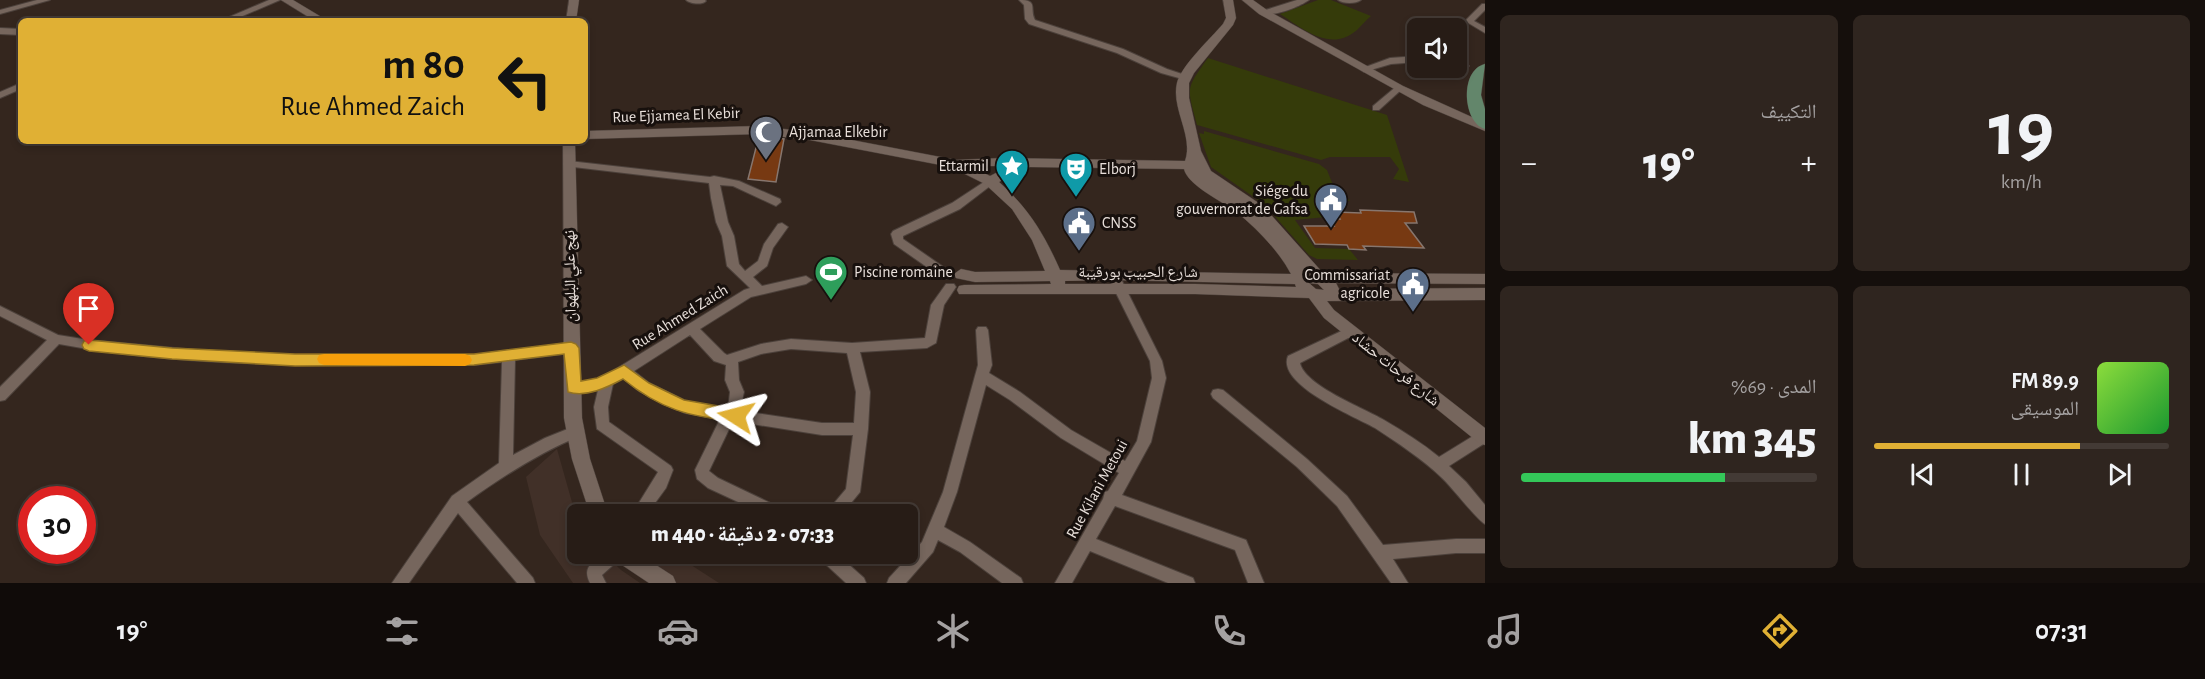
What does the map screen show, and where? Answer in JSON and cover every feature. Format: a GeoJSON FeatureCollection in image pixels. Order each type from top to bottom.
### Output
{"type":"FeatureCollection","features":[{"type":"Feature","properties":{"kind":"main road"},"geometry":{"type":"LineString","coordinates":[[1485,68],[1477,76],[1473,92],[1474,103],[1485,125]]}},
{"type":"Feature","properties":{"kind":"street"},"geometry":{"type":"LineString","coordinates":[[0,12],[46,0]]}},
{"type":"Feature","properties":{"kind":"street"},"geometry":{"type":"LineString","coordinates":[[231,18],[276,0]]}},
{"type":"Feature","properties":{"kind":"street"},"geometry":{"type":"LineString","coordinates":[[286,0],[318,18]]}},
{"type":"Feature","properties":{"kind":"street"},"geometry":{"type":"LineString","coordinates":[[571,18],[574,0]]}},
{"type":"Feature","properties":{"kind":"street"},"geometry":{"type":"LineString","coordinates":[[690,0],[702,0]]}},
{"type":"Feature","properties":{"kind":"street"},"geometry":{"type":"LineString","coordinates":[[1023,0],[1028,4],[1029,19],[1032,22],[1120,51],[1164,71],[1186,77]]}},
{"type":"Feature","properties":{"kind":"street"},"geometry":{"type":"LineString","coordinates":[[1246,0],[1263,12],[1398,88],[1451,114],[1485,125]]}},
{"type":"Feature","properties":{"kind":"street"},"geometry":{"type":"LineString","coordinates":[[955,164],[1002,161],[1170,163],[1196,167],[1258,209],[1319,278],[1330,286],[1331,292],[1320,294],[1304,287],[1303,278],[1296,267],[1257,224],[1236,204],[1192,175],[1196,167],[1195,151],[1184,98],[1183,83],[1186,77],[1228,25],[1231,18],[1229,4],[1263,12],[1274,11],[1305,0]]}},
{"type":"Feature","properties":{"kind":"street"},"geometry":{"type":"LineString","coordinates":[[1342,0],[1357,0]]}},
{"type":"Feature","properties":{"kind":"street"},"geometry":{"type":"LineString","coordinates":[[1485,6],[1469,21],[1485,30]]}},
{"type":"Feature","properties":{"kind":"street"},"geometry":{"type":"LineString","coordinates":[[0,32],[18,32]]}},
{"type":"Feature","properties":{"kind":"street"},"geometry":{"type":"LineString","coordinates":[[1364,69],[1390,61],[1407,60]]}},
{"type":"Feature","properties":{"kind":"street"},"geometry":{"type":"LineString","coordinates":[[0,95],[18,87]]}},
{"type":"Feature","properties":{"kind":"street"},"geometry":{"type":"LineString","coordinates":[[1376,108],[1398,88]]}},
{"type":"Feature","properties":{"kind":"street","name":"Rue Ejjamea El Kebir"},"geometry":{"type":"LineString","coordinates":[[588,135],[758,130],[810,136],[955,164],[990,181],[1017,206],[1030,223],[1058,283]]}},
{"type":"Feature","properties":{"kind":"street","name":"نهج علي البلهوان"},"geometry":{"type":"LineString","coordinates":[[569,144],[571,348],[575,432],[596,504]]}},
{"type":"Feature","properties":{"kind":"street"},"geometry":{"type":"LineString","coordinates":[[693,330],[719,357],[730,359],[761,349],[791,344],[852,348],[927,344],[932,340],[936,306],[940,296],[956,282],[898,241],[897,234],[956,206],[990,181],[1028,163]]}},
{"type":"Feature","properties":{"kind":"street"},"geometry":{"type":"LineString","coordinates":[[569,164],[742,185],[776,202]]}},
{"type":"Feature","properties":{"kind":"street"},"geometry":{"type":"LineString","coordinates":[[714,180],[716,198],[728,236],[733,266],[758,289]]}},
{"type":"Feature","properties":{"kind":"street"},"geometry":{"type":"LineString","coordinates":[[745,277],[763,262],[768,247],[782,227]]}},
{"type":"Feature","properties":{"kind":"street","name":"شارع الحبيب بورقيبة"},"geometry":{"type":"LineString","coordinates":[[1058,283],[1113,275],[1485,279]]}},
{"type":"Feature","properties":{"kind":"street","name":"Rue Kilani Metoui"},"geometry":{"type":"LineString","coordinates":[[1063,583],[1087,543],[1110,497],[1144,442],[1159,378],[1156,361],[1113,275]]}},
{"type":"Feature","properties":{"kind":"street"},"geometry":{"type":"LineString","coordinates":[[1376,278],[1388,293]]}},
{"type":"Feature","properties":{"kind":"street","name":"Rue Ahmed Zaich"},"geometry":{"type":"LineString","coordinates":[[574,388],[590,386],[624,371],[693,330],[748,293],[806,279]]}},
{"type":"Feature","properties":{"kind":"street"},"geometry":{"type":"LineString","coordinates":[[1433,279],[1444,294]]}},
{"type":"Feature","properties":{"kind":"street","name":"شارع الحبيب بورقيبة"},"geometry":{"type":"LineString","coordinates":[[956,282],[1058,283],[1120,290],[1195,289],[1320,294],[1485,294]]}},
{"type":"Feature","properties":{"kind":"street","name":"شارع فرحات حشاد"},"geometry":{"type":"LineString","coordinates":[[1320,294],[1329,314],[1484,438]]}},
{"type":"Feature","properties":{"kind":"street"},"geometry":{"type":"LineString","coordinates":[[4,319],[56,339],[172,354],[272,359],[440,360],[509,357],[571,348]]}},
{"type":"Feature","properties":{"kind":"street"},"geometry":{"type":"LineString","coordinates":[[896,583],[928,548],[950,492],[983,376],[985,365],[982,330]]}},
{"type":"Feature","properties":{"kind":"street"},"geometry":{"type":"LineString","coordinates":[[1350,332],[1293,360],[1296,373],[1324,396],[1387,427],[1466,492],[1485,517]]}},
{"type":"Feature","properties":{"kind":"street"},"geometry":{"type":"LineString","coordinates":[[0,396],[56,339]]}},
{"type":"Feature","properties":{"kind":"street"},"geometry":{"type":"LineString","coordinates":[[842,504],[853,492],[861,429],[863,392],[852,348]]}},
{"type":"Feature","properties":{"kind":"street"},"geometry":{"type":"LineString","coordinates":[[506,466],[509,357]]}},
{"type":"Feature","properties":{"kind":"street"},"geometry":{"type":"LineString","coordinates":[[730,359],[733,369],[732,380],[737,392],[733,415],[702,474],[713,483],[757,504]]}},
{"type":"Feature","properties":{"kind":"street"},"geometry":{"type":"LineString","coordinates":[[624,371],[644,387],[690,409],[822,429],[861,429]]}},
{"type":"Feature","properties":{"kind":"street"},"geometry":{"type":"LineString","coordinates":[[983,376],[1015,396],[1066,434],[1127,470]]}},
{"type":"Feature","properties":{"kind":"street"},"geometry":{"type":"LineString","coordinates":[[607,380],[601,407],[602,425],[666,470],[666,475],[646,504]]}},
{"type":"Feature","properties":{"kind":"street"},"geometry":{"type":"LineString","coordinates":[[1218,394],[1324,482],[1342,501],[1381,553],[1400,583]]}},
{"type":"Feature","properties":{"kind":"street"},"geometry":{"type":"LineString","coordinates":[[400,583],[457,501],[506,466],[550,442],[575,432]]}},
{"type":"Feature","properties":{"kind":"street"},"geometry":{"type":"LineString","coordinates":[[1437,466],[1484,438]]}},
{"type":"Feature","properties":{"kind":"street"},"geometry":{"type":"LineString","coordinates":[[1110,497],[1241,545],[1256,583]]}},
{"type":"Feature","properties":{"kind":"street"},"geometry":{"type":"LineString","coordinates":[[457,501],[527,583]]}},
{"type":"Feature","properties":{"kind":"street"},"geometry":{"type":"LineString","coordinates":[[936,531],[965,547],[1015,583]]}},
{"type":"Feature","properties":{"kind":"street"},"geometry":{"type":"LineString","coordinates":[[1087,543],[1187,583]]}},
{"type":"Feature","properties":{"kind":"street"},"geometry":{"type":"LineString","coordinates":[[1381,553],[1485,546]]}},
{"type":"Feature","properties":{"kind":"street"},"geometry":{"type":"LineString","coordinates":[[598,583],[594,572],[603,564]]}},
{"type":"Feature","properties":{"kind":"street"},"geometry":{"type":"LineString","coordinates":[[638,564],[666,583]]}},
{"type":"Feature","properties":{"kind":"street"},"geometry":{"type":"LineString","coordinates":[[837,564],[858,583]]}},
{"type":"Feature","properties":{"kind":"shaded area"},"geometry":{"type":"Polygon","coordinates":[[[557,449],[572,504],[567,504],[567,564],[615,564],[640,583],[573,583],[540,535],[526,477],[557,449]]]}},
{"type":"Feature","properties":{"kind":"shaded area"},"geometry":{"type":"Polygon","coordinates":[[[641,564],[690,564],[719,583],[669,583],[641,564]]]}},
{"type":"Feature","properties":{"kind":"green space"},"geometry":{"type":"Polygon","coordinates":[[[1318,0],[1331,0],[1371,16],[1347,37],[1327,39],[1308,32],[1280,14],[1318,0]]]}},
{"type":"Feature","properties":{"kind":"green space"},"geometry":{"type":"Polygon","coordinates":[[[1208,58],[1387,115],[1409,182],[1393,179],[1399,169],[1390,157],[1330,157],[1321,160],[1197,125],[1190,89],[1208,58]]]}},
{"type":"Feature","properties":{"kind":"green space"},"geometry":{"type":"Polygon","coordinates":[[[1204,131],[1319,164],[1327,170],[1333,185],[1343,191],[1344,197],[1350,200],[1326,217],[1295,220],[1315,248],[1349,249],[1358,260],[1317,259],[1309,255],[1265,205],[1211,167],[1199,133],[1204,134],[1204,131]]]}},
{"type":"Feature","properties":{"kind":"building","name":"Ajjamaa Elkebir"},"geometry":{"type":"Polygon","coordinates":[[[759,136],[784,139],[776,182],[748,179],[759,136]]]}},
{"type":"Feature","properties":{"kind":"building","name":"Siége du gouvernorat de Gafsa"},"geometry":{"type":"Polygon","coordinates":[[[1360,210],[1414,212],[1417,223],[1405,223],[1424,248],[1363,246],[1366,250],[1349,249],[1347,245],[1315,244],[1304,226],[1334,226],[1329,219],[1340,219],[1336,212],[1361,213],[1360,210]]]}},
{"type":"Feature","properties":{"kind":"slow traffic"},"geometry":{"type":"LineString","coordinates":[[324,359],[465,360]]}},
{"type":"Feature","properties":{"kind":"place","name":"Ajjamaa Elkebir"},"geometry":{"type":"Point","coordinates":[766,161]}},
{"type":"Feature","properties":{"kind":"place","name":"Ettarmil"},"geometry":{"type":"Point","coordinates":[1012,195]}},
{"type":"Feature","properties":{"kind":"place","name":"Elborj"},"geometry":{"type":"Point","coordinates":[1076,198]}},
{"type":"Feature","properties":{"kind":"place","name":"Siége du gouvernorat de Gafsa"},"geometry":{"type":"Point","coordinates":[1331,229]}},
{"type":"Feature","properties":{"kind":"place","name":"CNSS"},"geometry":{"type":"Point","coordinates":[1079,252]}},
{"type":"Feature","properties":{"kind":"place","name":"Piscine romaine"},"geometry":{"type":"Point","coordinates":[831,301]}},
{"type":"Feature","properties":{"kind":"place","name":"Commissariat agricole"},"geometry":{"type":"Point","coordinates":[1413,313]}},
{"type":"Feature","properties":{"kind":"route"},"geometry":{"type":"LineString","coordinates":[[89,345],[172,354],[295,360],[474,360],[571,348],[574,388],[600,384],[624,371],[644,387],[678,405],[736,416]]}}]}
